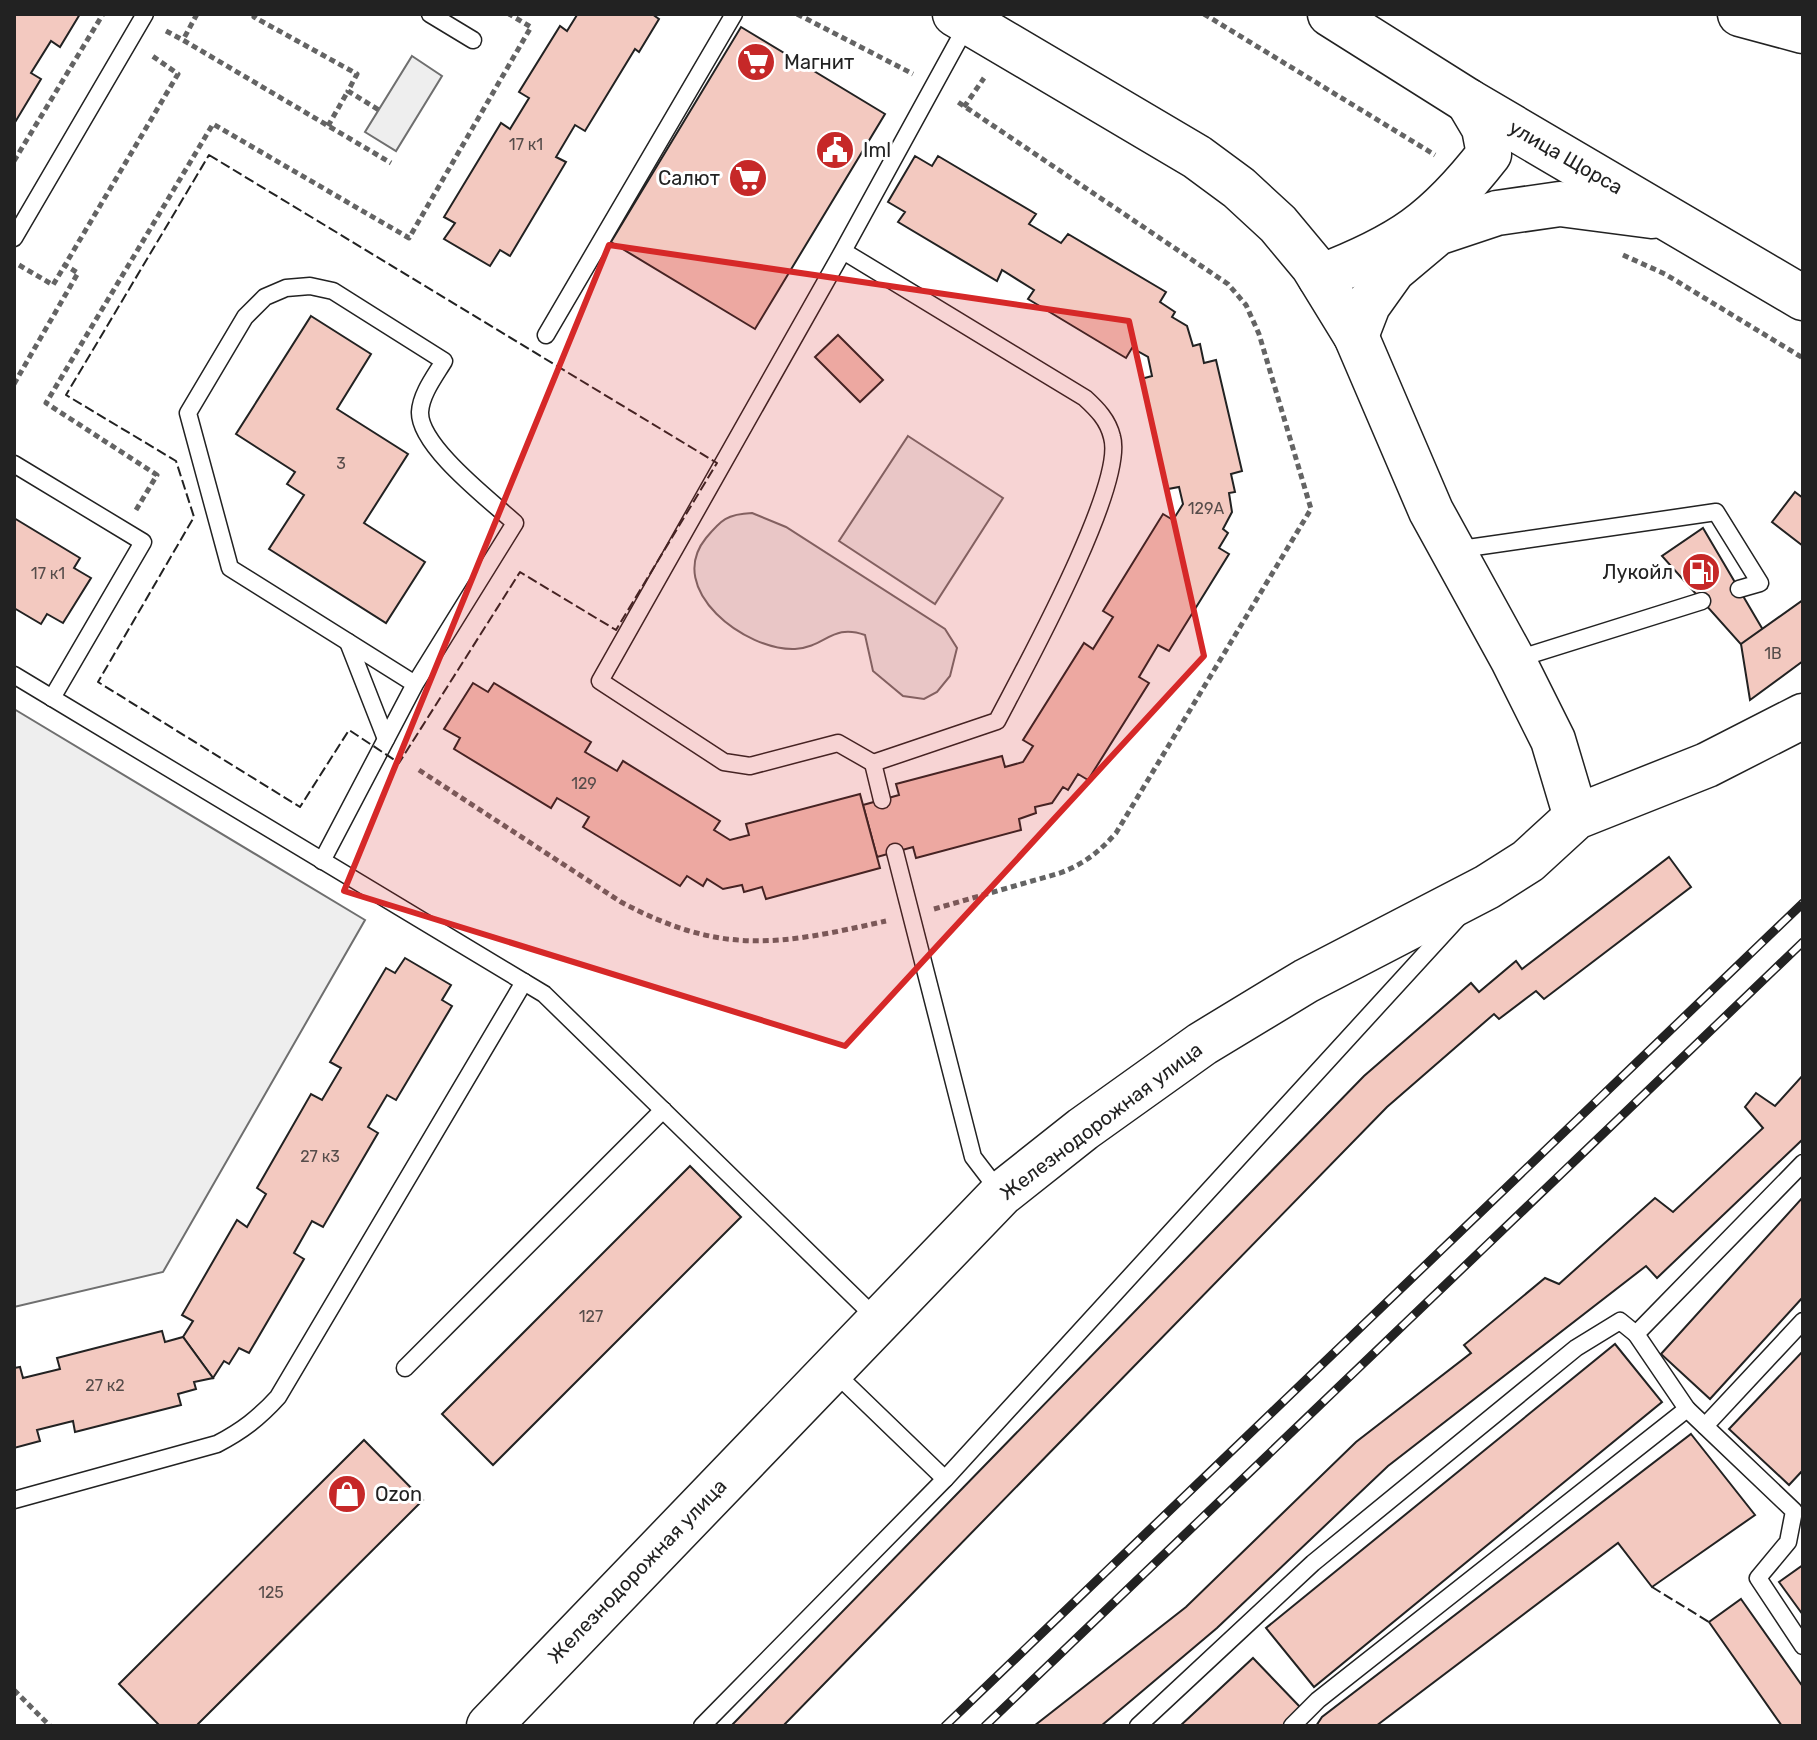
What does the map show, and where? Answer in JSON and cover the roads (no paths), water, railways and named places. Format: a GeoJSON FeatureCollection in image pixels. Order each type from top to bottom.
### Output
{"type":"FeatureCollection","features":[{"type":"Feature","properties":{"kind":"street","name":"улица Щорса"},"geometry":{"type":"LineString","coordinates":[[1330,14],[1468,101],[1803,298]]}},
{"type":"Feature","properties":{"kind":"street"},"geometry":{"type":"LineString","coordinates":[[1740,14],[1803,31]]}},
{"type":"Feature","properties":{"kind":"street"},"geometry":{"type":"LineString","coordinates":[[962,18],[1197,157],[1239,188],[1278,224],[1320,277],[1356,336],[1431,511],[1553,740],[1576,817]]}},
{"type":"Feature","properties":{"kind":"street"},"geometry":{"type":"LineString","coordinates":[[1320,277],[1389,248],[1420,228],[1461,190],[1489,154],[1484,128],[1468,101]]}},
{"type":"Feature","properties":{"kind":"street"},"geometry":{"type":"LineString","coordinates":[[1356,336],[1368,305],[1393,270],[1437,233],[1497,213],[1560,204],[1672,219]]}},
{"type":"Feature","properties":{"kind":"street","name":"Железнодорожная улица"},"geometry":{"type":"LineString","coordinates":[[489,1726],[1001,1194],[1083,1129],[1202,1044],[1306,981],[1487,887],[1528,861],[1576,817],[1707,765],[1803,716]]}},
{"type":"Feature","properties":{"kind":"lane"},"geometry":{"type":"LineString","coordinates":[[14,238],[145,14]]}},
{"type":"Feature","properties":{"kind":"lane"},"geometry":{"type":"LineString","coordinates":[[430,14],[473,40]]}},
{"type":"Feature","properties":{"kind":"lane"},"geometry":{"type":"LineString","coordinates":[[546,335],[734,14]]}},
{"type":"Feature","properties":{"kind":"lane"},"geometry":{"type":"LineString","coordinates":[[882,800],[873,763],[838,743],[750,766],[724,762],[600,681],[843,251],[934,84],[962,18]]}},
{"type":"Feature","properties":{"kind":"lane"},"geometry":{"type":"LineString","coordinates":[[843,251],[1085,398],[1102,413],[1113,439],[1113,465],[1067,586],[997,721],[873,763]]}},
{"type":"Feature","properties":{"kind":"lane"},"geometry":{"type":"LineString","coordinates":[[322,861],[415,684],[515,523],[433,446],[423,429],[420,410],[427,389],[444,361],[333,291],[310,286],[286,288],[265,297],[245,317],[188,413],[230,568],[415,684]]}},
{"type":"Feature","properties":{"kind":"lane"},"geometry":{"type":"LineString","coordinates":[[14,464],[143,542],[52,698]]}},
{"type":"Feature","properties":{"kind":"lane"},"geometry":{"type":"LineString","coordinates":[[1453,550],[1716,512],[1760,583],[1739,589]]}},
{"type":"Feature","properties":{"kind":"lane"},"geometry":{"type":"LineString","coordinates":[[1513,660],[1702,601]]}},
{"type":"Feature","properties":{"kind":"lane"},"geometry":{"type":"LineString","coordinates":[[348,642],[386,739]]}},
{"type":"Feature","properties":{"kind":"lane"},"geometry":{"type":"LineString","coordinates":[[14,675],[544,994],[880,1322]]}},
{"type":"Feature","properties":{"kind":"lane"},"geometry":{"type":"LineString","coordinates":[[895,852],[973,1157],[1001,1194]]}},
{"type":"Feature","properties":{"kind":"lane"},"geometry":{"type":"LineString","coordinates":[[702,1726],[945,1479],[1487,887]]}},
{"type":"Feature","properties":{"kind":"lane"},"geometry":{"type":"LineString","coordinates":[[14,1500],[217,1444],[259,1418],[278,1397],[524,982]]}},
{"type":"Feature","properties":{"kind":"lane"},"geometry":{"type":"LineString","coordinates":[[405,1368],[663,1110]]}},
{"type":"Feature","properties":{"kind":"lane"},"geometry":{"type":"LineString","coordinates":[[1636,1334],[1803,1163]]}},
{"type":"Feature","properties":{"kind":"lane"},"geometry":{"type":"LineString","coordinates":[[1138,1726],[1313,1563],[1576,1348],[1620,1321],[1636,1334],[1687,1409],[1799,1506],[1788,1542],[1758,1578],[1803,1646]]}},
{"type":"Feature","properties":{"kind":"lane"},"geometry":{"type":"LineString","coordinates":[[1705,1426],[1803,1321]]}},
{"type":"Feature","properties":{"kind":"lane"},"geometry":{"type":"LineString","coordinates":[[831,1369],[945,1479]]}},
{"type":"Feature","properties":{"kind":"lane"},"geometry":{"type":"LineString","coordinates":[[1292,1726],[1318,1700],[1687,1409]]}},
{"type":"Feature","properties":{"kind":"railway"},"geometry":{"type":"LineString","coordinates":[[945,1726],[1803,903]]}},
{"type":"Feature","properties":{"kind":"railway"},"geometry":{"type":"LineString","coordinates":[[985,1726],[1803,942]]}},
{"type":"Feature","properties":{"kind":"place","name":"Магнит"},"geometry":{"type":"Point","coordinates":[756,62]}},
{"type":"Feature","properties":{"kind":"place","name":"Iml"},"geometry":{"type":"Point","coordinates":[835,150]}},
{"type":"Feature","properties":{"kind":"place","name":"Салют"},"geometry":{"type":"Point","coordinates":[748,178]}},
{"type":"Feature","properties":{"kind":"place","name":"Лукойл"},"geometry":{"type":"Point","coordinates":[1701,572]}},
{"type":"Feature","properties":{"kind":"place","name":"Ozon"},"geometry":{"type":"Point","coordinates":[347,1494]}}]}
